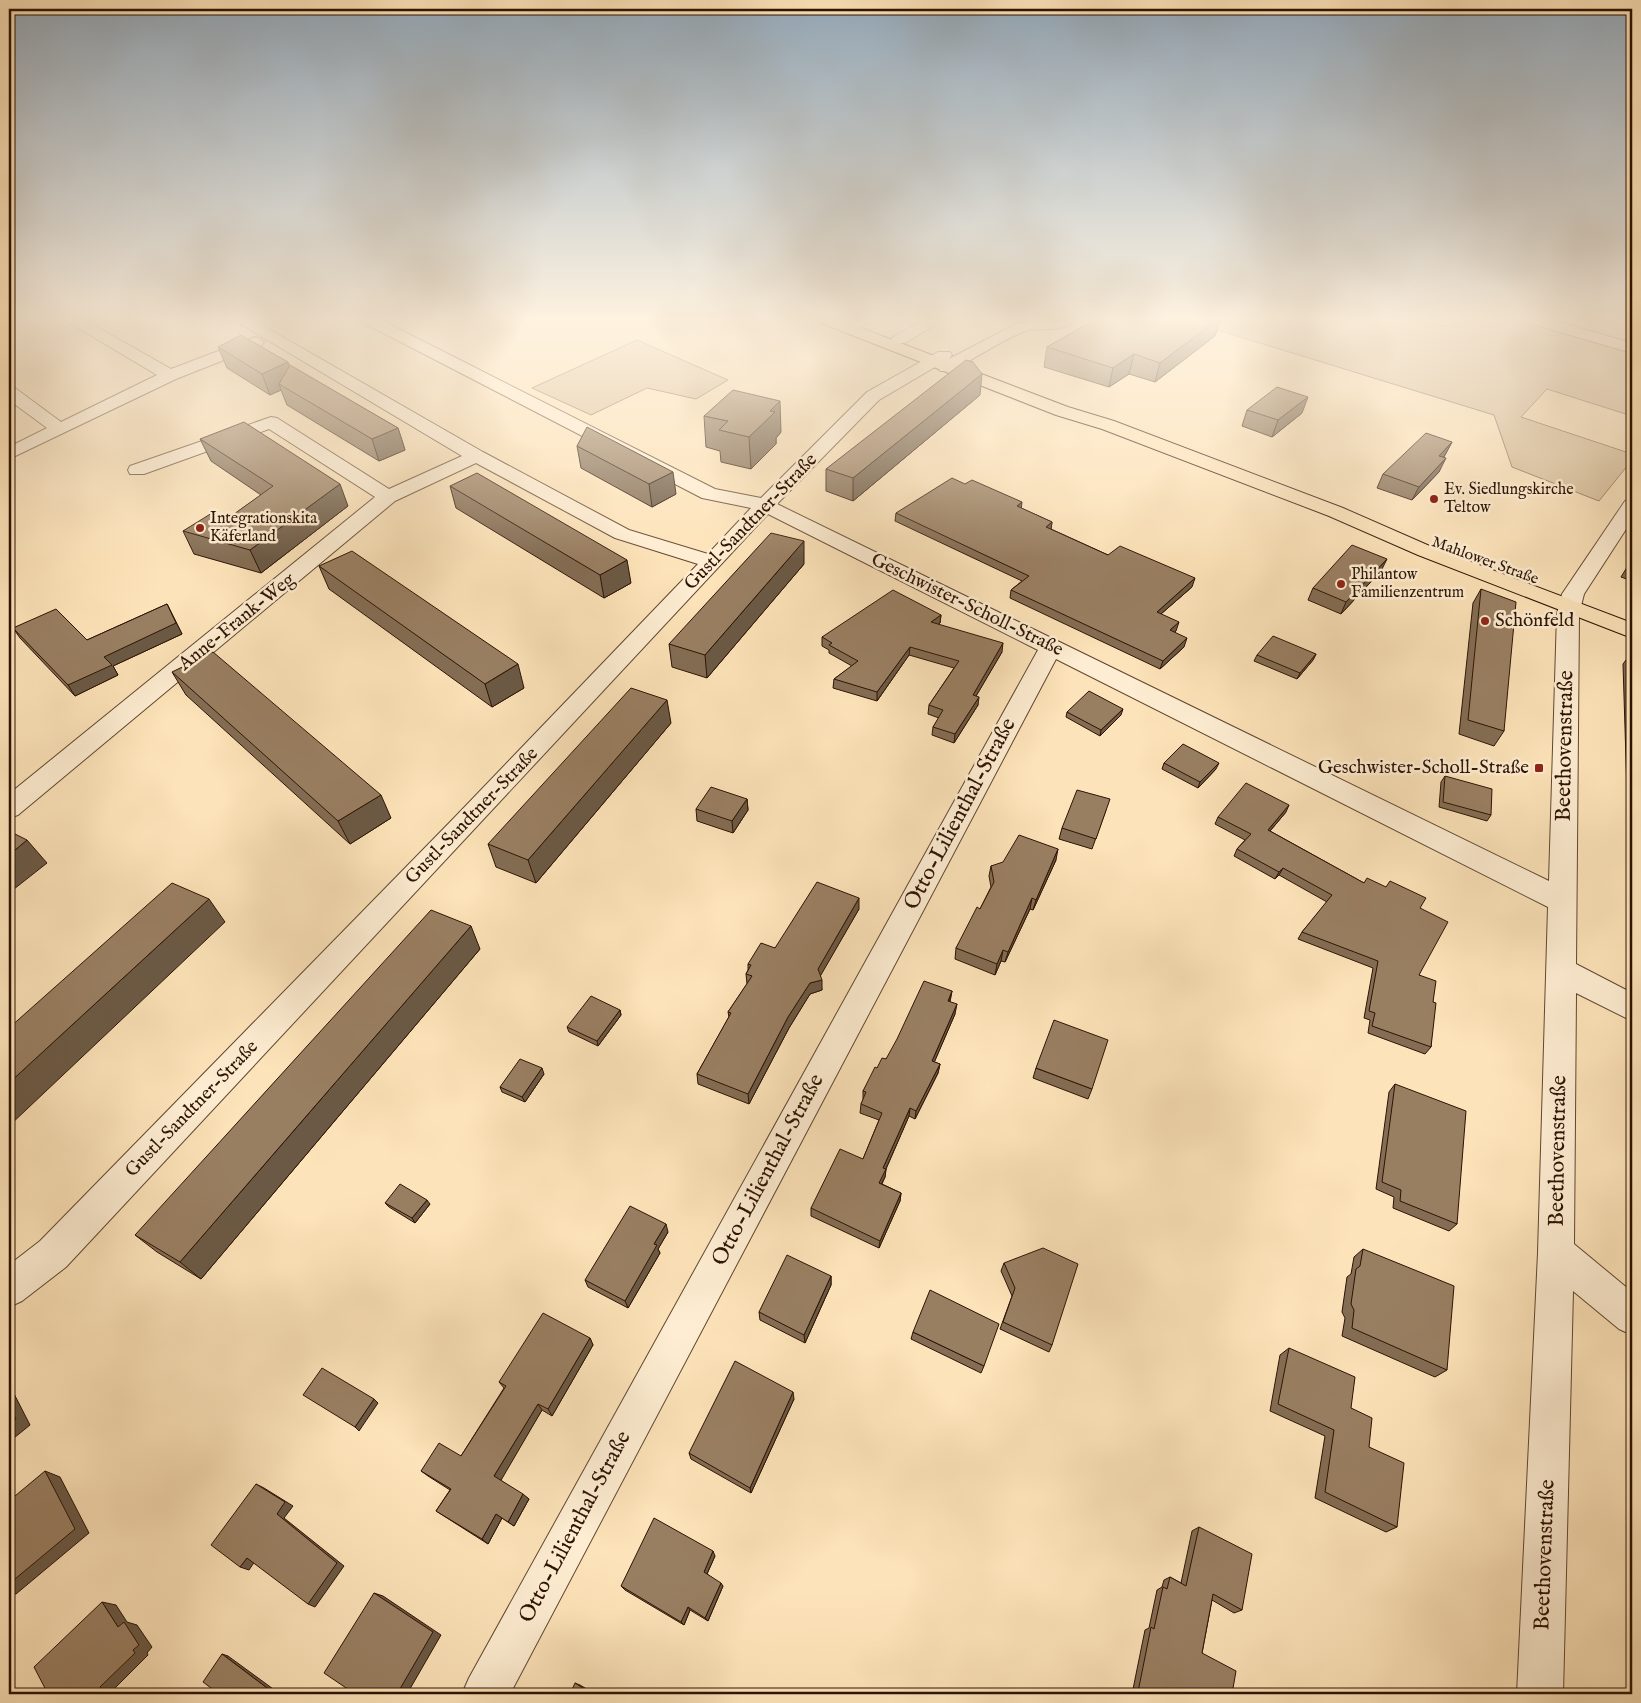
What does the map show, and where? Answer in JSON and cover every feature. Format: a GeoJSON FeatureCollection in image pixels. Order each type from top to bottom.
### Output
{"type":"FeatureCollection","features":[{"type":"Feature","properties":{"kind":"main road","name":"Mahlower Straße"},"geometry":{"type":"LineString","coordinates":[[1035,399],[1062,411],[1108,425],[1336,512],[1434,541],[1571,600],[1632,631]]}},
{"type":"Feature","properties":{"kind":"main road","name":"Mahlower Straße"},"geometry":{"type":"LineString","coordinates":[[1571,600],[1632,616]]}},
{"type":"Feature","properties":{"kind":"street"},"geometry":{"type":"LineString","coordinates":[[19,399],[59,428]]}},
{"type":"Feature","properties":{"kind":"street"},"geometry":{"type":"LineString","coordinates":[[10,452],[119,399]]}},
{"type":"Feature","properties":{"kind":"street"},"geometry":{"type":"LineString","coordinates":[[379,399],[476,456],[622,534],[713,562]]}},
{"type":"Feature","properties":{"kind":"street","name":"Geschwister-Scholl-Straße"},"geometry":{"type":"LineString","coordinates":[[524,399],[709,494],[765,505],[1561,900]]}},
{"type":"Feature","properties":{"kind":"street","name":"Gustl-Sandtner-Straße"},"geometry":{"type":"LineString","coordinates":[[9,1288],[53,1254],[713,562],[765,505],[870,399]]}},
{"type":"Feature","properties":{"kind":"street"},"geometry":{"type":"LineString","coordinates":[[138,470],[271,422],[388,497]]}},
{"type":"Feature","properties":{"kind":"street","name":"Anne-Frank-Weg"},"geometry":{"type":"LineString","coordinates":[[9,808],[388,497],[476,456]]}},
{"type":"Feature","properties":{"kind":"street"},"geometry":{"type":"LineString","coordinates":[[1571,600],[1632,505]]}},
{"type":"Feature","properties":{"kind":"street","name":"Beethovenstraße"},"geometry":{"type":"LineString","coordinates":[[1540,1694],[1556,1253],[1562,971],[1561,900],[1571,600]]}},
{"type":"Feature","properties":{"kind":"street","name":"Otto-Lilienthal-Straße"},"geometry":{"type":"LineString","coordinates":[[485,1694],[1051,647]]}},
{"type":"Feature","properties":{"kind":"street"},"geometry":{"type":"LineString","coordinates":[[1562,971],[1632,1008]]}},
{"type":"Feature","properties":{"kind":"street"},"geometry":{"type":"LineString","coordinates":[[1556,1253],[1632,1316]]}},
{"type":"Feature","properties":{"kind":"shaded area"},"geometry":{"type":"Polygon","coordinates":[[[557,399],[623,399],[591,415],[557,399]]]}},
{"type":"Feature","properties":{"kind":"shaded area"},"geometry":{"type":"Polygon","coordinates":[[[1443,399],[1537,399],[1521,417],[1632,454],[1632,460],[1599,501],[1512,467],[1494,415],[1443,399]]]}},
{"type":"Feature","properties":{"kind":"shaded area"},"geometry":{"type":"Polygon","coordinates":[[[1580,399],[1632,399],[1632,416],[1580,399]]]}},
{"type":"Feature","properties":{"kind":"building"},"geometry":{"type":"Polygon","coordinates":[[[305,399],[349,399],[398,428],[372,439],[305,399]]]}},
{"type":"Feature","properties":{"kind":"building"},"geometry":{"type":"Polygon","coordinates":[[[722,399],[780,401],[770,411],[775,412],[749,437],[719,430],[728,421],[704,416],[722,399]]]}},
{"type":"Feature","properties":{"kind":"building"},"geometry":{"type":"Polygon","coordinates":[[[915,399],[950,399],[853,478],[826,469],[915,399]]]}},
{"type":"Feature","properties":{"kind":"building"},"geometry":{"type":"Polygon","coordinates":[[[1261,399],[1305,399],[1278,420],[1247,410],[1261,399]]]}},
{"type":"Feature","properties":{"kind":"building"},"geometry":{"type":"Polygon","coordinates":[[[244,422],[340,484],[250,550],[183,531],[212,513],[230,517],[273,486],[200,439],[244,422]]]}},
{"type":"Feature","properties":{"kind":"building"},"geometry":{"type":"Polygon","coordinates":[[[587,427],[673,472],[649,484],[577,446],[587,427]]]}},
{"type":"Feature","properties":{"kind":"building"},"geometry":{"type":"Polygon","coordinates":[[[1426,433],[1452,442],[1439,456],[1446,458],[1419,487],[1383,474],[1426,433]]]}},
{"type":"Feature","properties":{"kind":"building"},"geometry":{"type":"Polygon","coordinates":[[[477,473],[627,560],[600,575],[450,486],[477,473]]]}},
{"type":"Feature","properties":{"kind":"building"},"geometry":{"type":"Polygon","coordinates":[[[952,478],[965,484],[972,480],[1022,502],[1017,506],[1052,522],[1046,527],[1108,555],[1120,546],[1195,578],[1157,612],[1179,622],[1170,630],[1187,638],[1163,661],[1011,590],[1029,576],[896,513],[952,478]]]}},
{"type":"Feature","properties":{"kind":"building"},"geometry":{"type":"Polygon","coordinates":[[[771,533],[804,541],[705,655],[669,644],[771,533]]]}},
{"type":"Feature","properties":{"kind":"building","name":"Philantow Familienzentrum"},"geometry":{"type":"Polygon","coordinates":[[[1352,545],[1387,559],[1346,602],[1313,588],[1352,545]]]}},
{"type":"Feature","properties":{"kind":"building"},"geometry":{"type":"Polygon","coordinates":[[[352,551],[518,664],[485,684],[319,566],[352,551]]]}},
{"type":"Feature","properties":{"kind":"building"},"geometry":{"type":"Polygon","coordinates":[[[1632,560],[1632,570],[1627,568],[1632,560]]]}},
{"type":"Feature","properties":{"kind":"building"},"geometry":{"type":"Polygon","coordinates":[[[1481,589],[1516,602],[1504,731],[1468,720],[1481,589]]]}},
{"type":"Feature","properties":{"kind":"building"},"geometry":{"type":"Polygon","coordinates":[[[893,590],[941,615],[931,622],[1003,643],[973,695],[979,697],[955,734],[933,727],[943,710],[929,705],[959,661],[910,647],[877,692],[834,679],[858,661],[829,645],[832,643],[822,637],[893,590]]]}},
{"type":"Feature","properties":{"kind":"building"},"geometry":{"type":"Polygon","coordinates":[[[167,604],[176,623],[104,657],[112,665],[68,685],[13,628],[56,609],[87,640],[167,604]]]}},
{"type":"Feature","properties":{"kind":"building"},"geometry":{"type":"Polygon","coordinates":[[[1273,636],[1316,654],[1300,673],[1257,655],[1273,636]]]}},
{"type":"Feature","properties":{"kind":"building"},"geometry":{"type":"Polygon","coordinates":[[[213,652],[381,795],[338,821],[172,672],[213,652]]]}},
{"type":"Feature","properties":{"kind":"building"},"geometry":{"type":"Polygon","coordinates":[[[631,688],[667,700],[528,860],[488,844],[631,688]]]}},
{"type":"Feature","properties":{"kind":"building"},"geometry":{"type":"Polygon","coordinates":[[[1089,691],[1123,709],[1101,730],[1067,712],[1089,691]]]}},
{"type":"Feature","properties":{"kind":"building"},"geometry":{"type":"Polygon","coordinates":[[[1183,744],[1219,763],[1200,782],[1164,763],[1183,744]]]}},
{"type":"Feature","properties":{"kind":"building"},"geometry":{"type":"Polygon","coordinates":[[[1445,776],[1492,789],[1491,815],[1443,802],[1445,776]]]}},
{"type":"Feature","properties":{"kind":"building"},"geometry":{"type":"Polygon","coordinates":[[[1246,783],[1289,805],[1268,830],[1364,883],[1367,878],[1386,887],[1390,881],[1426,898],[1420,908],[1448,922],[1419,975],[1436,981],[1433,1002],[1436,1003],[1431,1047],[1372,1026],[1375,1013],[1369,1011],[1378,961],[1302,932],[1332,895],[1283,868],[1279,872],[1237,849],[1251,834],[1218,817],[1246,783]]]}},
{"type":"Feature","properties":{"kind":"building"},"geometry":{"type":"Polygon","coordinates":[[[711,787],[747,799],[732,821],[696,809],[711,787]]]}},
{"type":"Feature","properties":{"kind":"building"},"geometry":{"type":"Polygon","coordinates":[[[1077,790],[1110,799],[1096,839],[1062,828],[1077,790]]]}},
{"type":"Feature","properties":{"kind":"building"},"geometry":{"type":"Polygon","coordinates":[[[9,831],[27,840],[9,855],[9,831]]]}},
{"type":"Feature","properties":{"kind":"building"},"geometry":{"type":"Polygon","coordinates":[[[1019,835],[1058,849],[1036,900],[1032,898],[1008,952],[1003,950],[997,964],[956,948],[977,907],[980,909],[994,882],[991,866],[1003,862],[1019,835]]]}},
{"type":"Feature","properties":{"kind":"building"},"geometry":{"type":"Polygon","coordinates":[[[817,882],[859,898],[818,969],[822,980],[810,983],[788,1017],[748,1094],[697,1074],[731,1013],[728,1012],[752,976],[746,974],[751,965],[748,964],[761,943],[775,948],[817,882]]]}},
{"type":"Feature","properties":{"kind":"building"},"geometry":{"type":"Polygon","coordinates":[[[172,883],[209,899],[9,1083],[9,1028],[172,883]]]}},
{"type":"Feature","properties":{"kind":"building"},"geometry":{"type":"Polygon","coordinates":[[[431,910],[471,926],[180,1262],[135,1235],[431,910]]]}},
{"type":"Feature","properties":{"kind":"building"},"geometry":{"type":"Polygon","coordinates":[[[924,981],[952,991],[948,1001],[957,1004],[932,1061],[940,1064],[916,1111],[910,1108],[883,1168],[886,1169],[879,1183],[901,1193],[880,1241],[811,1208],[840,1149],[863,1159],[882,1113],[861,1104],[866,1092],[863,1091],[875,1067],[877,1068],[882,1058],[886,1059],[924,981]]]}},
{"type":"Feature","properties":{"kind":"building"},"geometry":{"type":"Polygon","coordinates":[[[591,996],[620,1010],[597,1041],[567,1027],[591,996]]]}},
{"type":"Feature","properties":{"kind":"building"},"geometry":{"type":"Polygon","coordinates":[[[1054,1020],[1108,1040],[1092,1089],[1036,1068],[1054,1020]]]}},
{"type":"Feature","properties":{"kind":"building"},"geometry":{"type":"Polygon","coordinates":[[[520,1059],[542,1068],[522,1097],[500,1087],[520,1059]]]}},
{"type":"Feature","properties":{"kind":"building"},"geometry":{"type":"Polygon","coordinates":[[[1395,1084],[1466,1111],[1457,1224],[1400,1201],[1401,1190],[1382,1182],[1395,1084]]]}},
{"type":"Feature","properties":{"kind":"building"},"geometry":{"type":"Polygon","coordinates":[[[400,1184],[427,1200],[412,1218],[385,1203],[400,1184]]]}},
{"type":"Feature","properties":{"kind":"building"},"geometry":{"type":"Polygon","coordinates":[[[630,1206],[666,1224],[654,1244],[657,1245],[625,1301],[585,1280],[630,1206]]]}},
{"type":"Feature","properties":{"kind":"building"},"geometry":{"type":"Polygon","coordinates":[[[1043,1248],[1078,1264],[1052,1345],[1003,1322],[1015,1288],[1004,1263],[1043,1248]]]}},
{"type":"Feature","properties":{"kind":"building"},"geometry":{"type":"Polygon","coordinates":[[[1363,1249],[1454,1286],[1447,1370],[1352,1328],[1354,1310],[1351,1304],[1356,1269],[1360,1266],[1363,1249]]]}},
{"type":"Feature","properties":{"kind":"building"},"geometry":{"type":"Polygon","coordinates":[[[787,1255],[831,1276],[804,1335],[759,1312],[787,1255]]]}},
{"type":"Feature","properties":{"kind":"building"},"geometry":{"type":"Polygon","coordinates":[[[930,1290],[999,1324],[984,1366],[913,1332],[930,1290]]]}},
{"type":"Feature","properties":{"kind":"building"},"geometry":{"type":"Polygon","coordinates":[[[543,1313],[590,1338],[548,1409],[538,1404],[494,1476],[523,1494],[508,1522],[496,1514],[482,1539],[436,1511],[451,1489],[421,1471],[439,1443],[461,1456],[506,1386],[499,1382],[543,1313]]]}},
{"type":"Feature","properties":{"kind":"building"},"geometry":{"type":"Polygon","coordinates":[[[1289,1348],[1355,1377],[1351,1408],[1372,1418],[1369,1447],[1404,1463],[1397,1527],[1325,1492],[1334,1430],[1278,1404],[1289,1348]]]}},
{"type":"Feature","properties":{"kind":"building"},"geometry":{"type":"Polygon","coordinates":[[[735,1361],[793,1392],[750,1488],[689,1453],[735,1361]]]}},
{"type":"Feature","properties":{"kind":"building"},"geometry":{"type":"Polygon","coordinates":[[[322,1368],[374,1399],[355,1427],[303,1395],[322,1368]]]}},
{"type":"Feature","properties":{"kind":"building"},"geometry":{"type":"Polygon","coordinates":[[[9,1404],[16,1419],[9,1425],[9,1404]]]}},
{"type":"Feature","properties":{"kind":"building"},"geometry":{"type":"Polygon","coordinates":[[[45,1471],[75,1529],[9,1584],[9,1501],[45,1471]]]}},
{"type":"Feature","properties":{"kind":"building"},"geometry":{"type":"Polygon","coordinates":[[[256,1484],[285,1502],[277,1514],[337,1563],[308,1604],[247,1558],[240,1567],[211,1545],[256,1484]]]}},
{"type":"Feature","properties":{"kind":"building"},"geometry":{"type":"Polygon","coordinates":[[[654,1518],[713,1551],[704,1572],[721,1583],[705,1618],[688,1607],[681,1622],[621,1586],[654,1518]]]}},
{"type":"Feature","properties":{"kind":"building"},"geometry":{"type":"Polygon","coordinates":[[[1199,1527],[1252,1554],[1242,1610],[1213,1594],[1202,1653],[1236,1671],[1232,1694],[1141,1694],[1138,1692],[1151,1627],[1154,1629],[1163,1587],[1167,1589],[1170,1577],[1186,1586],[1199,1527]]]}},
{"type":"Feature","properties":{"kind":"building"},"geometry":{"type":"Polygon","coordinates":[[[374,1593],[433,1632],[397,1694],[355,1694],[324,1673],[374,1593]]]}},
{"type":"Feature","properties":{"kind":"building"},"geometry":{"type":"Polygon","coordinates":[[[102,1602],[118,1627],[124,1622],[139,1645],[133,1650],[135,1653],[100,1687],[104,1694],[48,1694],[34,1667],[102,1602]]]}},
{"type":"Feature","properties":{"kind":"building"},"geometry":{"type":"Polygon","coordinates":[[[222,1654],[275,1694],[219,1694],[203,1682],[222,1654]]]}},
{"type":"Feature","properties":{"kind":"building"},"geometry":{"type":"Polygon","coordinates":[[[575,1683],[592,1694],[570,1694],[575,1683]]]}},
{"type":"Feature","properties":{"kind":"place","name":"Ev. Siedlungskirche Teltow"},"geometry":{"type":"Point","coordinates":[1434,499]}},
{"type":"Feature","properties":{"kind":"place","name":"Integrationskita Käferland"},"geometry":{"type":"Point","coordinates":[200,528]}},
{"type":"Feature","properties":{"kind":"place","name":"Philantow Familienzentrum"},"geometry":{"type":"Point","coordinates":[1341,584]}},
{"type":"Feature","properties":{"kind":"place","name":"Schönfeld"},"geometry":{"type":"Point","coordinates":[1485,621]}},
{"type":"Feature","properties":{"kind":"place","name":"Geschwister-Scholl-Straße"},"geometry":{"type":"Point","coordinates":[1539,768]}}]}
